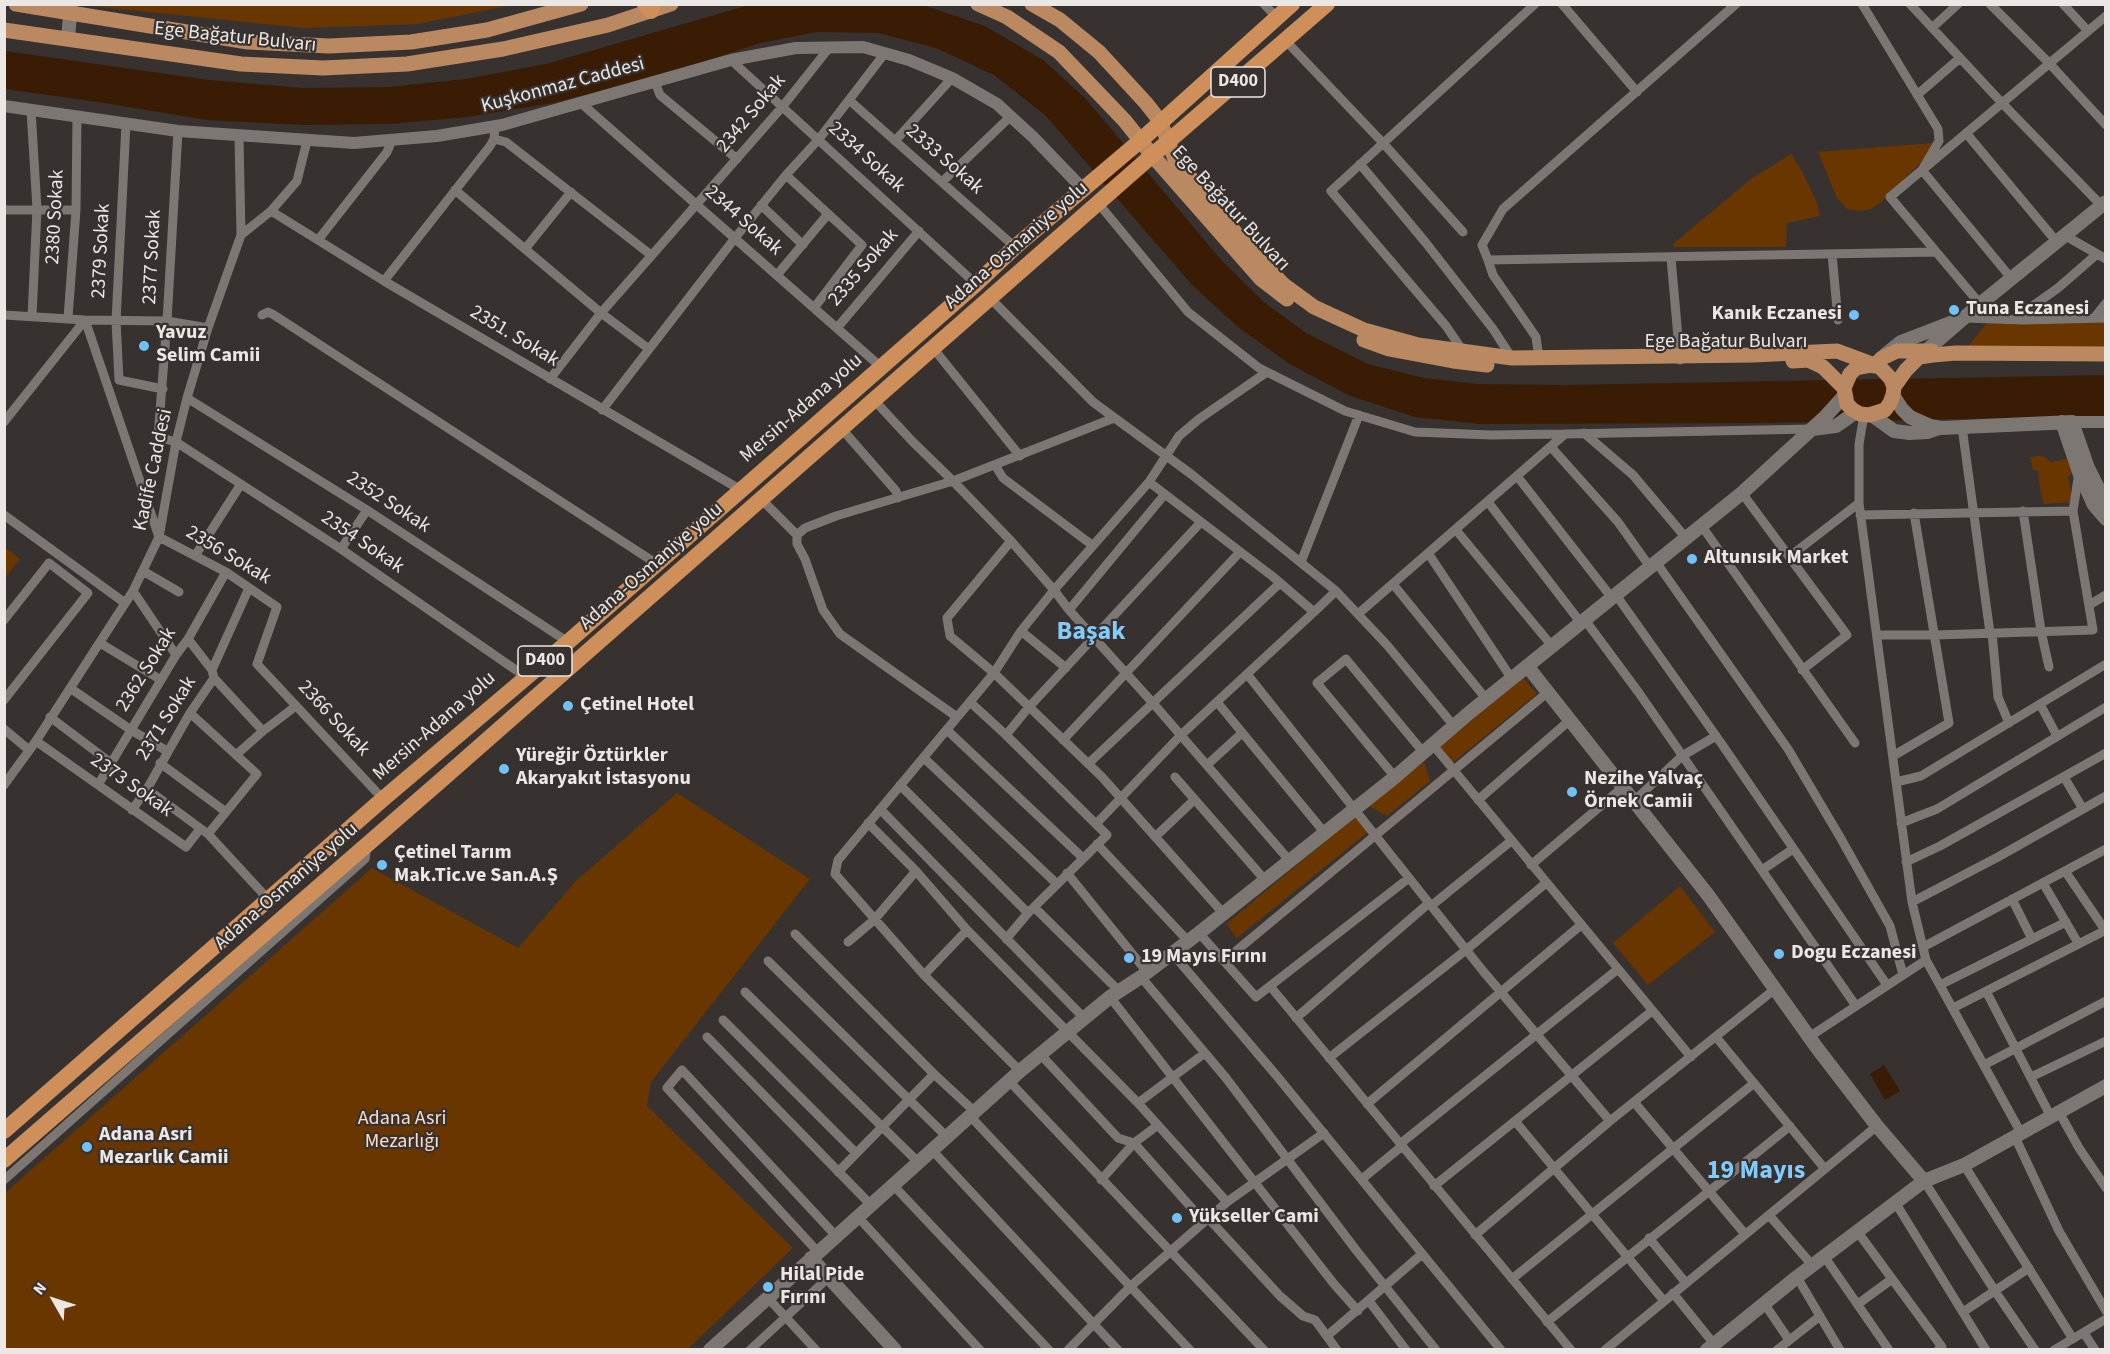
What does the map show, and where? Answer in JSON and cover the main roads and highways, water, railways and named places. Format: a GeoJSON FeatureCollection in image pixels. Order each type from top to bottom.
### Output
{"type":"FeatureCollection","features":[{"type":"Feature","properties":{"kind":"highway","name":"Adana-Osmaniye yolu"},"geometry":{"type":"LineString","coordinates":[[1083,189],[1138,143],[1292,4]]}},
{"type":"Feature","properties":{"kind":"highway","name":"Adana-Osmaniye yolu"},"geometry":{"type":"LineString","coordinates":[[4,1160],[368,844],[1168,141],[1328,4]]}},
{"type":"Feature","properties":{"kind":"highway","name":"Mersin-Adana yolu"},"geometry":{"type":"LineString","coordinates":[[4,1131],[383,799],[568,642],[1083,189]]}},
{"type":"Feature","properties":{"kind":"main road","name":"Ege Bağatur Bulvarı"},"geometry":{"type":"LineString","coordinates":[[16,4],[71,9],[248,42],[329,46],[411,42],[487,30],[581,4]]}},
{"type":"Feature","properties":{"kind":"main road","name":"Ege Bağatur Bulvarı"},"geometry":{"type":"LineString","coordinates":[[4,30],[242,64],[334,68],[407,64],[503,49],[608,25],[649,7],[671,4]]}},
{"type":"Feature","properties":{"kind":"main road","name":"Ege Bağatur Bulvarı"},"geometry":{"type":"LineString","coordinates":[[978,4],[1007,18],[1059,52],[1106,100],[1150,157],[1261,279],[1302,310],[1348,334],[1389,349],[1468,358],[1808,360],[1823,368],[1844,392]]}},
{"type":"Feature","properties":{"kind":"main road","name":"Ege Bağatur Bulvarı"},"geometry":{"type":"LineString","coordinates":[[1032,4],[1060,20],[1099,52],[1160,121],[1175,159],[1253,254],[1284,285],[1314,307],[1364,330],[1500,366],[1837,351],[1876,363]]}},
{"type":"Feature","properties":{"kind":"main road"},"geometry":{"type":"LineString","coordinates":[[68,38],[71,9]]}},
{"type":"Feature","properties":{"kind":"main road"},"geometry":{"type":"LineString","coordinates":[[1812,429],[1826,429],[1864,414],[1885,410],[1906,370],[1980,303],[2103,204]]}},
{"type":"Feature","properties":{"kind":"main road"},"geometry":{"type":"LineString","coordinates":[[1876,363],[1901,342],[1964,318]]}},
{"type":"Feature","properties":{"kind":"main road"},"geometry":{"type":"LineString","coordinates":[[1951,329],[1948,344],[1956,353]]}},
{"type":"Feature","properties":{"kind":"main road"},"geometry":{"type":"LineString","coordinates":[[710,1350],[1020,1071],[1115,994],[1194,937],[1395,777],[1454,726],[1742,493],[1812,429],[1844,392],[1850,374],[1864,365],[1876,363],[1897,351],[1923,354],[2106,354]]}},
{"type":"Feature","properties":{"kind":"main road"},"geometry":{"type":"LineString","coordinates":[[1876,363],[1886,372],[1902,409],[1910,417],[1941,428]]}},
{"type":"Feature","properties":{"kind":"main road"},"geometry":{"type":"LineString","coordinates":[[1844,392],[1848,404],[1894,431],[1918,433],[1941,428],[2067,422]]}},
{"type":"Feature","properties":{"kind":"main road"},"geometry":{"type":"LineString","coordinates":[[2067,422],[2079,472],[2094,505],[2106,519]]}},
{"type":"Feature","properties":{"kind":"main road"},"geometry":{"type":"LineString","coordinates":[[2067,422],[2106,504]]}},
{"type":"Feature","properties":{"kind":"main road"},"geometry":{"type":"LineString","coordinates":[[1528,667],[1708,895],[1809,1037],[1876,1126],[1924,1181]]}},
{"type":"Feature","properties":{"kind":"main road"},"geometry":{"type":"LineString","coordinates":[[1711,1347],[1812,1265],[1924,1181],[1964,1165],[2106,1086]]}},
{"type":"Feature","properties":{"kind":"main road"},"geometry":{"type":"LineString","coordinates":[[815,1255],[829,1278],[893,1349]]}},
{"type":"Feature","properties":{"kind":"place","name":"Tuna Eczanesi"},"geometry":{"type":"Point","coordinates":[1954,310]}},
{"type":"Feature","properties":{"kind":"place","name":"Kanık Eczanesi"},"geometry":{"type":"Point","coordinates":[1854,315]}},
{"type":"Feature","properties":{"kind":"place","name":"Yavuz Selim Camii"},"geometry":{"type":"Point","coordinates":[144,346]}},
{"type":"Feature","properties":{"kind":"place","name":"Altunısık Market"},"geometry":{"type":"Point","coordinates":[1692,559]}},
{"type":"Feature","properties":{"kind":"place","name":"Çetinel Hotel"},"geometry":{"type":"Point","coordinates":[568,706]}},
{"type":"Feature","properties":{"kind":"place","name":"Yüreğir Öztürkler Akaryakıt İstasyonu"},"geometry":{"type":"Point","coordinates":[504,769]}},
{"type":"Feature","properties":{"kind":"place","name":"Nezihe Yalvaç Örnek Camii"},"geometry":{"type":"Point","coordinates":[1572,792]}},
{"type":"Feature","properties":{"kind":"place","name":"Çetinel Tarım Mak.Tic.ve San.A.Ş"},"geometry":{"type":"Point","coordinates":[382,865]}},
{"type":"Feature","properties":{"kind":"place","name":"Dogu Eczanesi"},"geometry":{"type":"Point","coordinates":[1779,954]}},
{"type":"Feature","properties":{"kind":"place","name":"19 Mayıs Fırını"},"geometry":{"type":"Point","coordinates":[1129,958]}},
{"type":"Feature","properties":{"kind":"place","name":"Adana Asri Mezarlık Camii"},"geometry":{"type":"Point","coordinates":[87,1147]}},
{"type":"Feature","properties":{"kind":"place","name":"Yükseller Cami"},"geometry":{"type":"Point","coordinates":[1177,1218]}},
{"type":"Feature","properties":{"kind":"place","name":"Hilal Pide Fırını"},"geometry":{"type":"Point","coordinates":[768,1287]}},
{"type":"Feature","properties":{"kind":"district","name":"Başak"},"geometry":{"type":"Point","coordinates":[1091,633]}},
{"type":"Feature","properties":{"kind":"district","name":"19 Mayıs"},"geometry":{"type":"Point","coordinates":[1756,1172]}},
{"type":"Feature","properties":{"kind":"park label","name":"Adana Asri Mezarlığı"},"geometry":{"type":"Point","coordinates":[402,1132]}}]}
